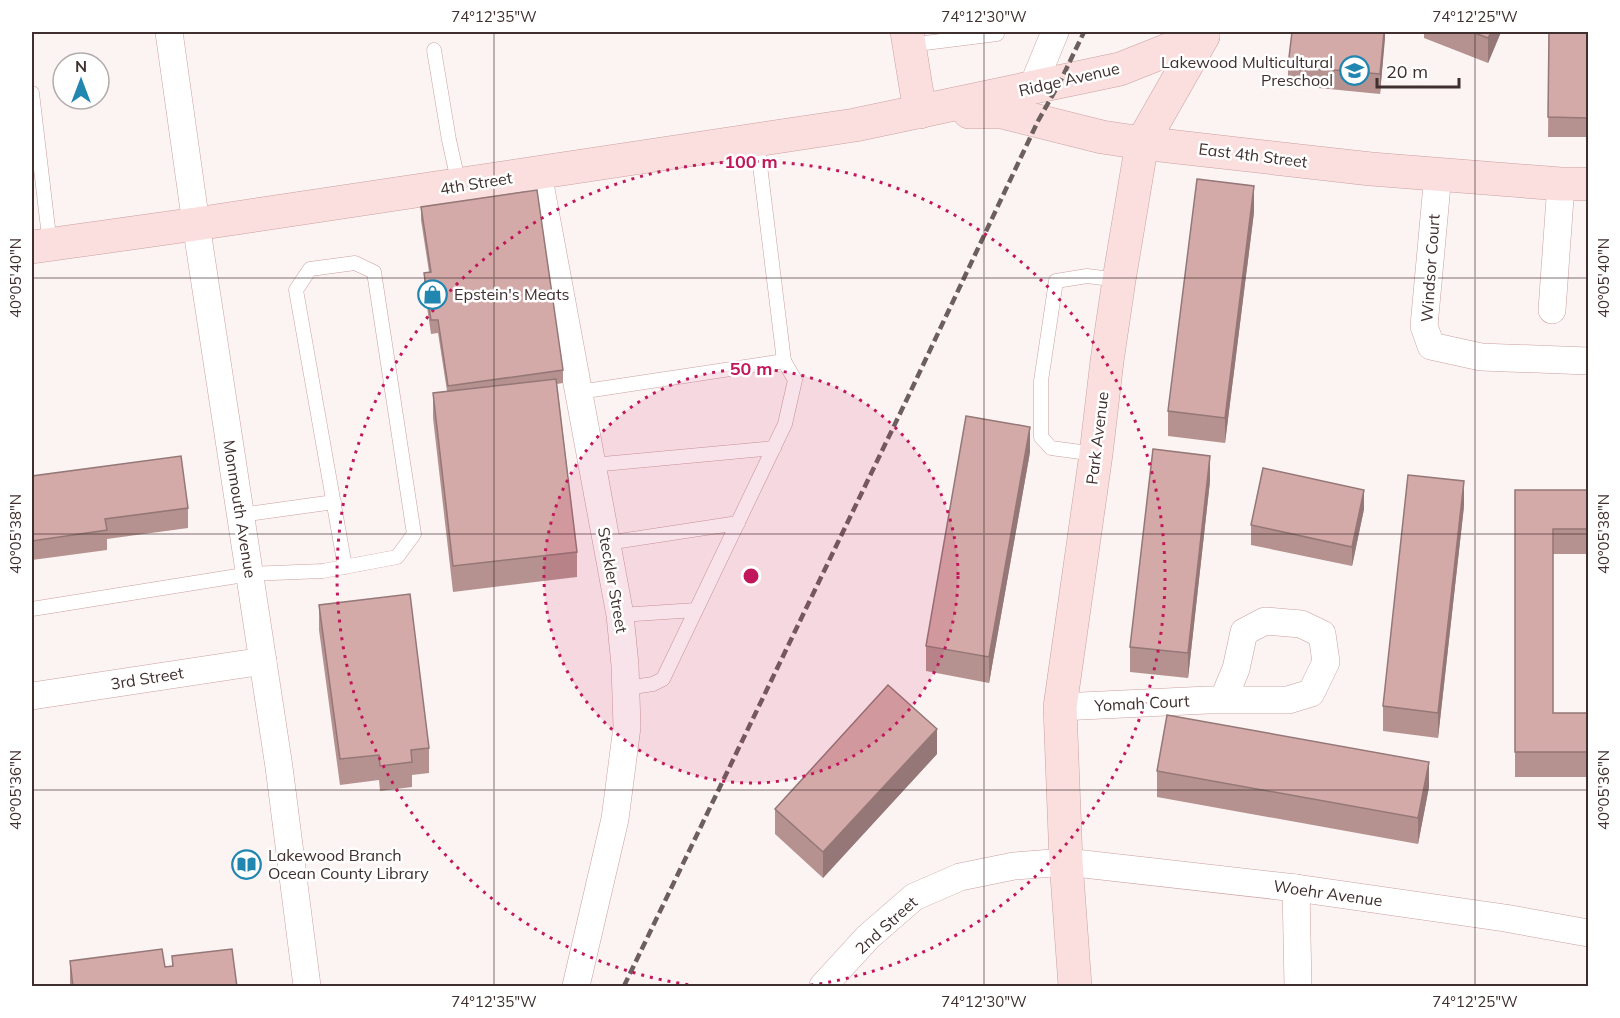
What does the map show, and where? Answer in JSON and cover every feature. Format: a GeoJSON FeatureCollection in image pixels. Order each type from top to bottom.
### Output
{"type":"FeatureCollection","features":[{"type":"Feature","properties":{"kind":"street","name":"Monmouth Avenue"},"geometry":{"type":"LineString","coordinates":[[168,32],[279,767],[307,987]]}},
{"type":"Feature","properties":{"kind":"street"},"geometry":{"type":"LineString","coordinates":[[1032,88],[1055,32]]}},
{"type":"Feature","properties":{"kind":"street","name":"Ridge Avenue"},"geometry":{"type":"LineString","coordinates":[[920,112],[1120,69],[1207,33]]}},
{"type":"Feature","properties":{"kind":"street","name":"Park Avenue"},"geometry":{"type":"LineString","coordinates":[[1075,987],[1065,862],[1060,707],[1107,361],[1142,142],[1207,33]]}},
{"type":"Feature","properties":{"kind":"street"},"geometry":{"type":"LineString","coordinates":[[908,38],[920,112]]}},
{"type":"Feature","properties":{"kind":"street","name":"4th Street"},"geometry":{"type":"LineString","coordinates":[[41,246],[757,141],[920,112]]}},
{"type":"Feature","properties":{"kind":"street","name":"East 4th Street"},"geometry":{"type":"LineString","coordinates":[[920,112],[1002,112],[1102,137],[1371,169],[1574,184]]}},
{"type":"Feature","properties":{"kind":"street","name":"Steckler Street"},"geometry":{"type":"LineString","coordinates":[[538,173],[620,615],[625,665],[627,727],[615,819],[576,987]]}},
{"type":"Feature","properties":{"kind":"street","name":"Windsor Court"},"geometry":{"type":"LineString","coordinates":[[1438,174],[1425,326],[1431,346],[1481,357],[1588,361]]}},
{"type":"Feature","properties":{"kind":"street"},"geometry":{"type":"LineString","coordinates":[[1552,310],[1574,184]]}},
{"type":"Feature","properties":{"kind":"street","name":"3rd Street"},"geometry":{"type":"LineString","coordinates":[[32,696],[263,660]]}},
{"type":"Feature","properties":{"kind":"street","name":"Yomah Court"},"geometry":{"type":"LineString","coordinates":[[1060,707],[1223,700]]}},
{"type":"Feature","properties":{"kind":"street","name":"Woehr Avenue"},"geometry":{"type":"LineString","coordinates":[[1065,862],[1296,888],[1505,918],[1588,933]]}},
{"type":"Feature","properties":{"kind":"street","name":"2nd Street"},"geometry":{"type":"LineString","coordinates":[[824,987],[868,938],[914,897],[960,877],[1014,866],[1065,862]]}},
{"type":"Feature","properties":{"kind":"street"},"geometry":{"type":"LineString","coordinates":[[1296,888],[1298,987]]}},
{"type":"Feature","properties":{"kind":"lane"},"geometry":{"type":"LineString","coordinates":[[908,38],[997,34]]}},
{"type":"Feature","properties":{"kind":"lane"},"geometry":{"type":"LineString","coordinates":[[434,50],[459,185]]}},
{"type":"Feature","properties":{"kind":"lane"},"geometry":{"type":"LineString","coordinates":[[32,93],[41,246]]}},
{"type":"Feature","properties":{"kind":"lane"},"geometry":{"type":"LineString","coordinates":[[626,688],[653,684],[663,679],[785,424],[795,380],[784,361],[757,141]]}},
{"type":"Feature","properties":{"kind":"lane"},"geometry":{"type":"LineString","coordinates":[[32,609],[250,574],[322,571],[345,567],[397,556],[414,534],[374,272],[355,263],[310,268],[296,290],[345,567]]}},
{"type":"Feature","properties":{"kind":"lane"},"geometry":{"type":"LineString","coordinates":[[1096,454],[1051,447],[1041,437],[1041,381],[1056,281],[1087,276],[1119,280]]}},
{"type":"Feature","properties":{"kind":"lane"},"geometry":{"type":"LineString","coordinates":[[579,392],[784,361]]}},
{"type":"Feature","properties":{"kind":"lane"},"geometry":{"type":"LineString","coordinates":[[592,465],[774,447]]}},
{"type":"Feature","properties":{"kind":"lane"},"geometry":{"type":"LineString","coordinates":[[241,515],[334,502]]}},
{"type":"Feature","properties":{"kind":"lane"},"geometry":{"type":"LineString","coordinates":[[607,543],[738,523]]}},
{"type":"Feature","properties":{"kind":"lane"},"geometry":{"type":"LineString","coordinates":[[620,615],[696,610]]}},
{"type":"Feature","properties":{"kind":"building"},"geometry":{"type":"Polygon","coordinates":[[[1292,32],[1384,32],[1380,74],[1288,66],[1292,32]]]}},
{"type":"Feature","properties":{"kind":"building"},"geometry":{"type":"Polygon","coordinates":[[[1472,32],[1491,32],[1488,38],[1472,32]]]}},
{"type":"Feature","properties":{"kind":"building"},"geometry":{"type":"Polygon","coordinates":[[[1549,32],[1588,32],[1588,118],[1548,117],[1549,32]]]}},
{"type":"Feature","properties":{"kind":"building"},"geometry":{"type":"Polygon","coordinates":[[[1197,179],[1254,186],[1225,418],[1168,411],[1197,179]]]}},
{"type":"Feature","properties":{"kind":"building"},"geometry":{"type":"Polygon","coordinates":[[[537,190],[563,370],[448,386],[438,320],[431,320],[424,273],[431,272],[421,207],[537,190]]]}},
{"type":"Feature","properties":{"kind":"building"},"geometry":{"type":"Polygon","coordinates":[[[556,379],[577,552],[453,566],[433,393],[556,379]]]}},
{"type":"Feature","properties":{"kind":"building"},"geometry":{"type":"Polygon","coordinates":[[[966,416],[1030,427],[989,657],[926,646],[966,416]]]}},
{"type":"Feature","properties":{"kind":"building"},"geometry":{"type":"Polygon","coordinates":[[[1153,449],[1210,456],[1188,653],[1130,647],[1153,449]]]}},
{"type":"Feature","properties":{"kind":"building"},"geometry":{"type":"Polygon","coordinates":[[[181,456],[188,508],[105,519],[107,530],[32,541],[32,476],[181,456]]]}},
{"type":"Feature","properties":{"kind":"building"},"geometry":{"type":"Polygon","coordinates":[[[1263,468],[1364,490],[1352,547],[1251,525],[1263,468]]]}},
{"type":"Feature","properties":{"kind":"building"},"geometry":{"type":"Polygon","coordinates":[[[1408,475],[1464,481],[1438,713],[1383,706],[1408,475]]]}},
{"type":"Feature","properties":{"kind":"building"},"geometry":{"type":"Polygon","coordinates":[[[1515,490],[1588,490],[1588,529],[1553,529],[1553,713],[1588,713],[1588,752],[1515,752],[1515,490]]]}},
{"type":"Feature","properties":{"kind":"building"},"geometry":{"type":"Polygon","coordinates":[[[410,594],[429,748],[411,750],[412,762],[380,766],[379,755],[340,759],[319,605],[410,594]]]}},
{"type":"Feature","properties":{"kind":"building"},"geometry":{"type":"Polygon","coordinates":[[[888,685],[937,729],[823,852],[775,809],[888,685]]]}},
{"type":"Feature","properties":{"kind":"building"},"geometry":{"type":"Polygon","coordinates":[[[1167,715],[1429,762],[1418,818],[1157,771],[1167,715]]]}},
{"type":"Feature","properties":{"kind":"building"},"geometry":{"type":"Polygon","coordinates":[[[162,949],[165,967],[173,966],[172,956],[232,949],[237,987],[73,987],[70,961],[162,949]]]}},
{"type":"Feature","properties":{"kind":"railway"},"geometry":{"type":"LineString","coordinates":[[624,986],[907,399],[1038,121],[1084,32]]}},
{"type":"Feature","properties":{"kind":"place","name":"Lakewood Multicultural Preschool"},"geometry":{"type":"Point","coordinates":[1354,71]}},
{"type":"Feature","properties":{"kind":"place","name":"Epstein's Meats"},"geometry":{"type":"Point","coordinates":[433,294]}},
{"type":"Feature","properties":{"kind":"place","name":"Lakewood Branch Ocean County Library"},"geometry":{"type":"Point","coordinates":[247,864]}}]}
